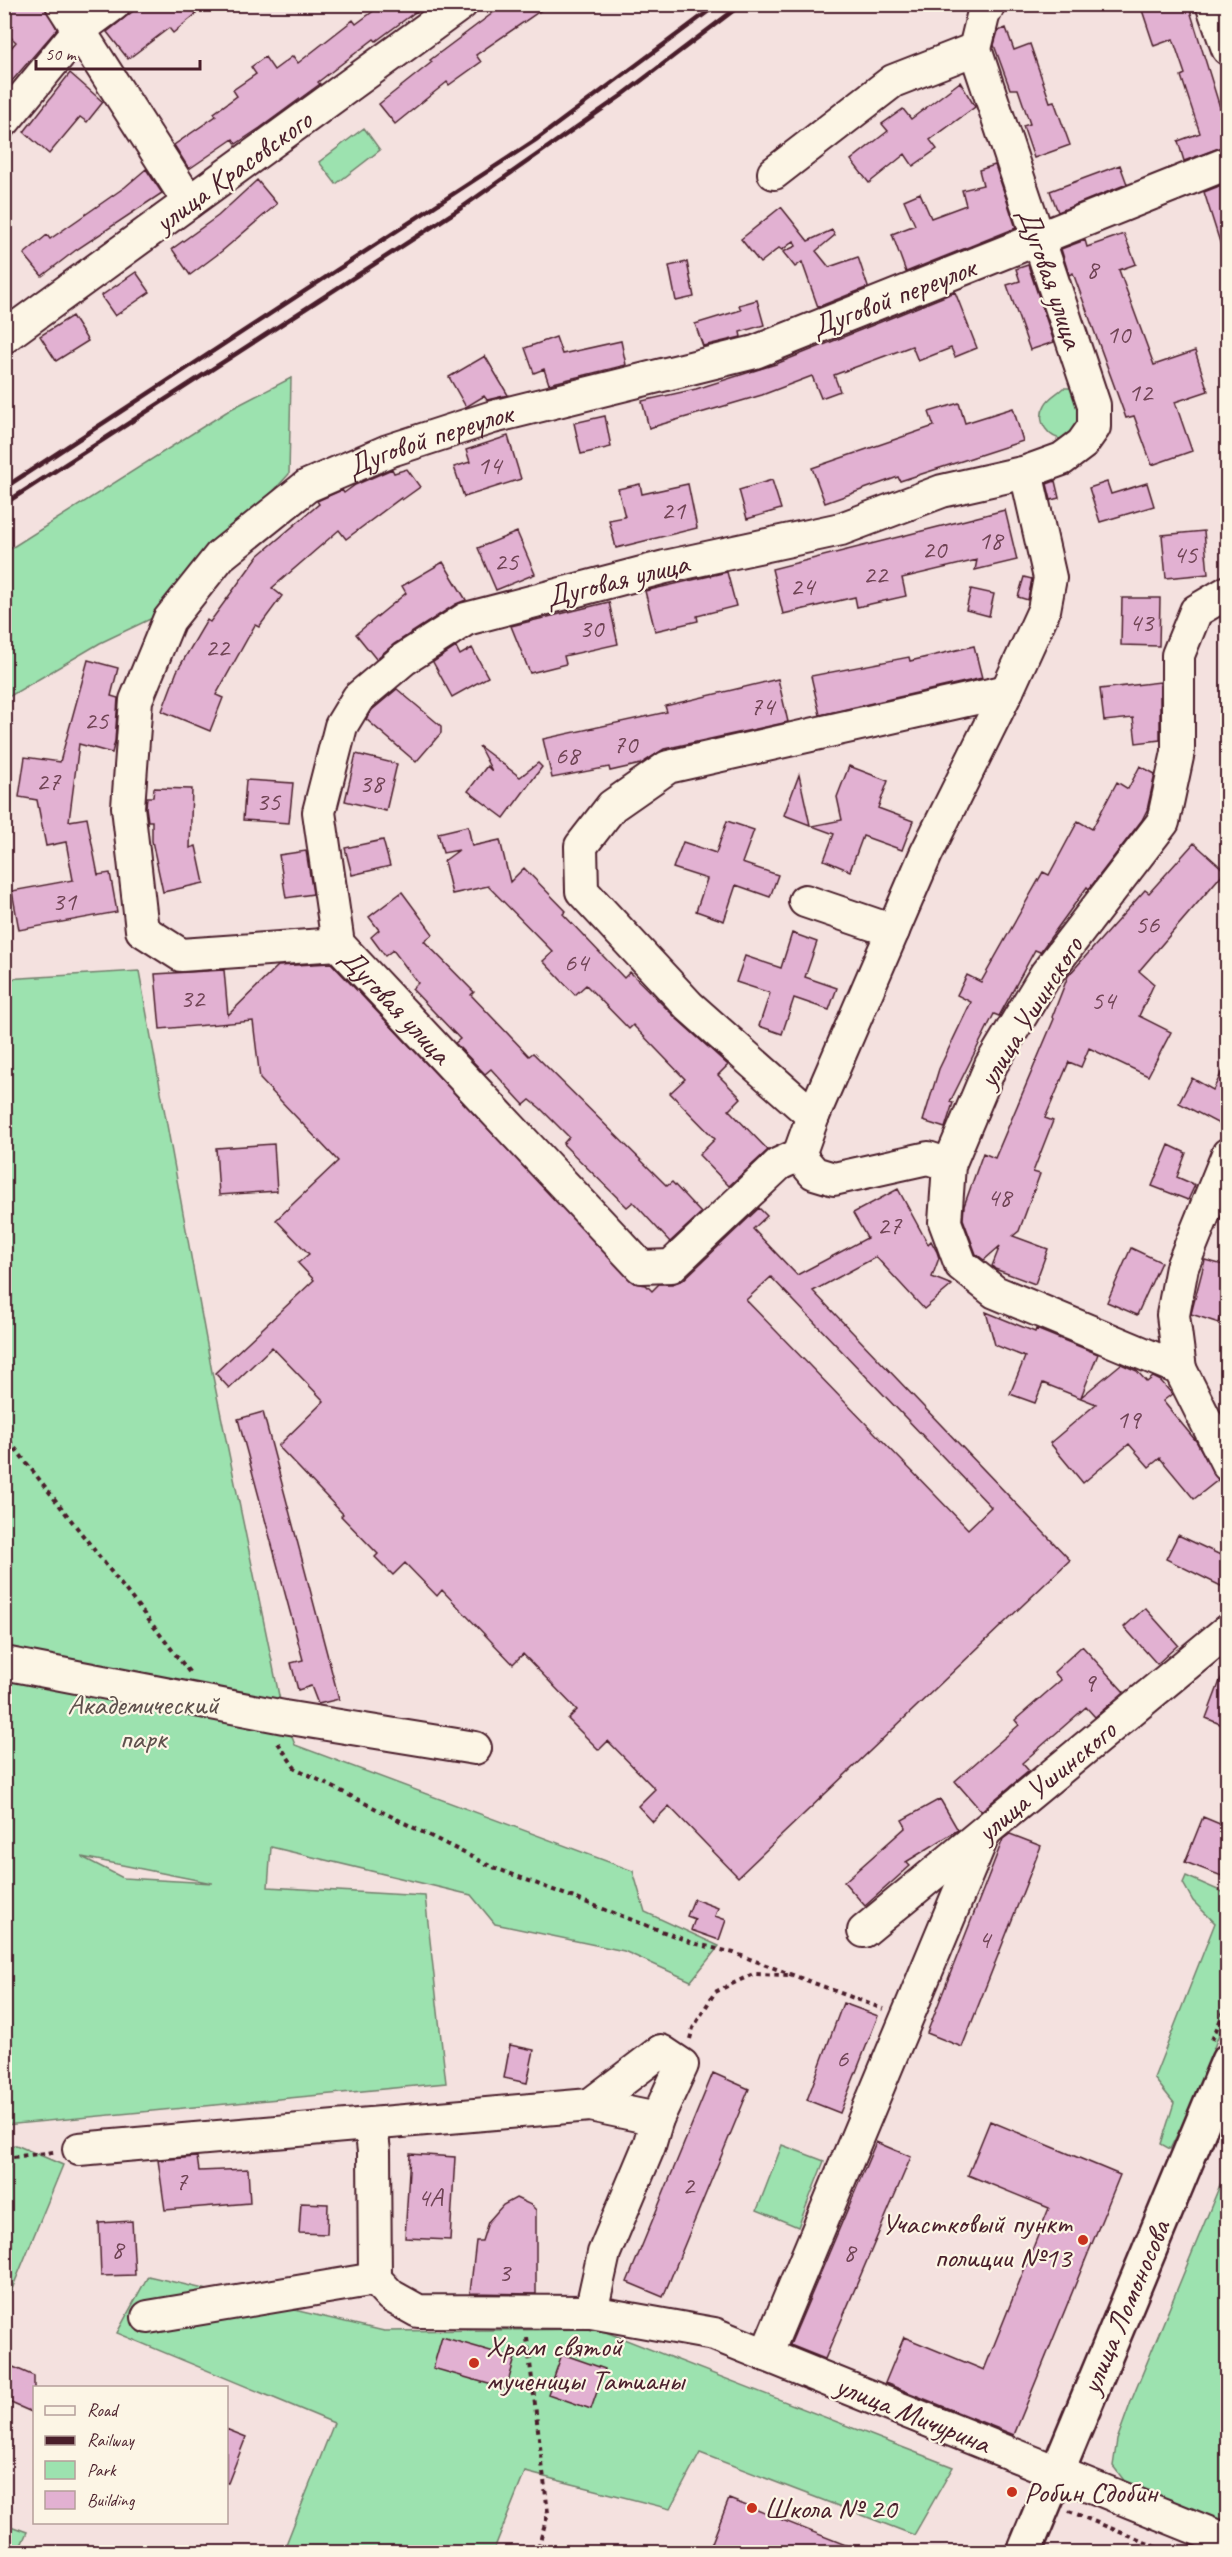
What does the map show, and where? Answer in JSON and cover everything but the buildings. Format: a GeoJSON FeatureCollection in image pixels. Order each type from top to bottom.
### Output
{"type":"FeatureCollection","features":[{"type":"Feature","properties":{"kind":"main road","name":"улица Ломоносова"},"geometry":{"type":"LineString","coordinates":[[1024,2553],[1227,2061]]}},
{"type":"Feature","properties":{"kind":"street"},"geometry":{"type":"LineString","coordinates":[[4,121],[71,17],[114,4]]}},
{"type":"Feature","properties":{"kind":"street","name":"улица Красовского"},"geometry":{"type":"LineString","coordinates":[[4,337],[461,4]]}},
{"type":"Feature","properties":{"kind":"street"},"geometry":{"type":"LineString","coordinates":[[774,173],[893,81],[975,49],[983,15],[989,4]]}},
{"type":"Feature","properties":{"kind":"street"},"geometry":{"type":"LineString","coordinates":[[1212,4],[1227,49]]}},
{"type":"Feature","properties":{"kind":"street"},"geometry":{"type":"LineString","coordinates":[[71,17],[189,202]]}},
{"type":"Feature","properties":{"kind":"street","name":"Дуговая улица"},"geometry":{"type":"LineString","coordinates":[[800,1155],[779,1164],[671,1266],[641,1268],[338,944],[319,812],[341,726],[358,698],[404,659],[466,619],[665,567],[842,529],[942,491],[1026,472],[1062,459],[1082,444],[1094,428],[1094,405],[975,49]]}},
{"type":"Feature","properties":{"kind":"street","name":"Дуговой переулок"},"geometry":{"type":"LineString","coordinates":[[338,944],[181,955],[141,930],[128,807],[136,700],[169,620],[220,556],[307,486],[388,451],[492,417],[754,352],[1227,163]]}},
{"type":"Feature","properties":{"kind":"street"},"geometry":{"type":"LineString","coordinates":[[949,1165],[928,1158],[834,1179],[814,1173],[800,1155],[813,1116],[926,854],[1007,691],[1044,610],[1050,578],[1026,472]]}},
{"type":"Feature","properties":{"kind":"street","name":"улица Ушинского"},"geometry":{"type":"LineString","coordinates":[[1180,1369],[995,1292],[962,1265],[945,1222],[949,1165],[991,1065],[1046,974],[1163,822],[1178,752],[1178,656],[1196,612],[1227,592]]}},
{"type":"Feature","properties":{"kind":"street"},"geometry":{"type":"LineString","coordinates":[[813,1116],[690,1006],[582,891],[580,846],[612,806],[668,767],[1007,691]]}},
{"type":"Feature","properties":{"kind":"street"},"geometry":{"type":"LineString","coordinates":[[804,901],[893,931]]}},
{"type":"Feature","properties":{"kind":"street"},"geometry":{"type":"LineString","coordinates":[[1227,1154],[1182,1267],[1173,1315],[1180,1369],[1227,1465]]}},
{"type":"Feature","properties":{"kind":"street","name":"улица Ушинского"},"geometry":{"type":"LineString","coordinates":[[864,1931],[1227,1630]]}},
{"type":"Feature","properties":{"kind":"street"},"geometry":{"type":"LineString","coordinates":[[4,1663],[258,1712],[475,1748]]}},
{"type":"Feature","properties":{"kind":"street"},"geometry":{"type":"LineString","coordinates":[[766,2355],[984,1833]]}},
{"type":"Feature","properties":{"kind":"street"},"geometry":{"type":"LineString","coordinates":[[590,2105],[660,2051],[682,2065],[657,2119],[649,2146],[604,2253],[591,2312]]}},
{"type":"Feature","properties":{"kind":"street"},"geometry":{"type":"LineString","coordinates":[[79,2149],[590,2105],[657,2119]]}},
{"type":"Feature","properties":{"kind":"street"},"geometry":{"type":"LineString","coordinates":[[148,2317],[375,2279],[374,2152],[371,2125]]}},
{"type":"Feature","properties":{"kind":"street","name":"улица Мичурина"},"geometry":{"type":"LineString","coordinates":[[375,2279],[391,2296],[418,2312],[523,2314],[591,2312],[714,2334],[766,2355],[1050,2486],[1227,2541]]}},
{"type":"Feature","properties":{"kind":"path"},"geometry":{"type":"LineString","coordinates":[[4,1434],[214,1704]]}},
{"type":"Feature","properties":{"kind":"path"},"geometry":{"type":"LineString","coordinates":[[258,1712],[294,1768],[490,1866],[693,1943],[734,1953],[906,2018]]}},
{"type":"Feature","properties":{"kind":"path"},"geometry":{"type":"LineString","coordinates":[[682,2065],[693,2028],[715,1992],[753,1974],[792,1975]]}},
{"type":"Feature","properties":{"kind":"path"},"geometry":{"type":"LineString","coordinates":[[4,2158],[79,2149]]}},
{"type":"Feature","properties":{"kind":"path"},"geometry":{"type":"LineString","coordinates":[[4,2178],[8,2166]]}},
{"type":"Feature","properties":{"kind":"path"},"geometry":{"type":"LineString","coordinates":[[523,2314],[548,2513],[537,2553]]}},
{"type":"Feature","properties":{"kind":"path"},"geometry":{"type":"LineString","coordinates":[[1050,2486],[1168,2553]]}},
{"type":"Feature","properties":{"kind":"green space"},"geometry":{"type":"Polygon","coordinates":[[[364,128],[380,150],[336,184],[319,162],[364,128]]]}},
{"type":"Feature","properties":{"kind":"green space"},"geometry":{"type":"Polygon","coordinates":[[[291,378],[289,474],[161,614],[100,643],[5,699],[5,552],[231,409],[291,378]]]}},
{"type":"Feature","properties":{"kind":"green space"},"geometry":{"type":"Polygon","coordinates":[[[1063,388],[1084,388],[1099,400],[1066,440],[1049,433],[1042,418],[1042,411],[1047,402],[1063,388]]]}},
{"type":"Feature","properties":{"kind":"green space","name":"Академический парк"},"geometry":{"type":"Polygon","coordinates":[[[139,971],[212,1372],[282,1710],[295,1745],[633,1871],[645,1912],[719,1946],[691,1981],[624,1951],[495,1924],[471,1895],[271,1847],[268,1887],[425,1896],[446,2083],[5,2125],[5,979],[139,971]],[[82,1857],[123,1878],[212,1883],[82,1857]]]}},
{"type":"Feature","properties":{"kind":"green space"},"geometry":{"type":"Polygon","coordinates":[[[1186,1876],[1227,1894],[1227,2013],[1194,2101],[1170,2149],[1161,2144],[1174,2103],[1154,2078],[1215,1923],[1193,1901],[1183,1883],[1186,1876]]]}},
{"type":"Feature","properties":{"kind":"green space"},"geometry":{"type":"Polygon","coordinates":[[[16,2145],[63,2165],[5,2306],[5,2146],[16,2145]]]}},
{"type":"Feature","properties":{"kind":"green space"},"geometry":{"type":"Polygon","coordinates":[[[782,2145],[824,2161],[798,2227],[757,2210],[782,2145]]]}},
{"type":"Feature","properties":{"kind":"green space"},"geometry":{"type":"Polygon","coordinates":[[[1227,2168],[1227,2531],[1129,2487],[1113,2466],[1117,2440],[1132,2399],[1227,2168]]]}},
{"type":"Feature","properties":{"kind":"green space"},"geometry":{"type":"Polygon","coordinates":[[[148,2276],[384,2331],[598,2329],[953,2467],[914,2535],[700,2453],[670,2509],[525,2472],[493,2552],[283,2552],[334,2423],[117,2333],[148,2276]]]}},
{"type":"Feature","properties":{"kind":"green space"},"geometry":{"type":"Polygon","coordinates":[[[5,2524],[27,2532],[18,2552],[5,2552],[5,2524]]]}},
{"type":"Feature","properties":{"kind":"railway"},"geometry":{"type":"LineString","coordinates":[[4,488],[537,139],[718,4]]}},
{"type":"Feature","properties":{"kind":"railway"},"geometry":{"type":"LineString","coordinates":[[4,504],[461,208],[621,96],[742,4]]}},
{"type":"Feature","properties":{"kind":"place","name":"Участковый пункт полиции №13"},"geometry":{"type":"Point","coordinates":[1083,2240]}},
{"type":"Feature","properties":{"kind":"place","name":"Храм святой мученицы Татианы"},"geometry":{"type":"Point","coordinates":[474,2363]}},
{"type":"Feature","properties":{"kind":"place","name":"Робин Сдобин"},"geometry":{"type":"Point","coordinates":[1012,2492]}},
{"type":"Feature","properties":{"kind":"place","name":"Школа № 20"},"geometry":{"type":"Point","coordinates":[752,2508]}}]}
